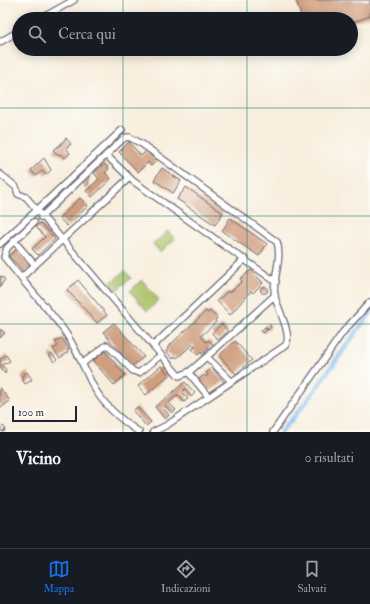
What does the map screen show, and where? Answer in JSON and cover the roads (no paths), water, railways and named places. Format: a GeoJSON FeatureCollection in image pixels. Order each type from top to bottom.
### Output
{"type":"FeatureCollection","features":[{"type":"Feature","properties":{"kind":"street"},"geometry":{"type":"LineString","coordinates":[[53,12],[74,0]]}},
{"type":"Feature","properties":{"kind":"street"},"geometry":{"type":"LineString","coordinates":[[0,42],[12,35]]}},
{"type":"Feature","properties":{"kind":"street"},"geometry":{"type":"LineString","coordinates":[[0,244],[122,130]]}},
{"type":"Feature","properties":{"kind":"street"},"geometry":{"type":"LineString","coordinates":[[41,217],[124,138],[129,137],[135,139],[272,238],[278,248],[275,295],[288,337],[287,342],[282,348],[154,432]]}},
{"type":"Feature","properties":{"kind":"street"},"geometry":{"type":"LineString","coordinates":[[106,155],[129,178],[276,282]]}},
{"type":"Feature","properties":{"kind":"street"},"geometry":{"type":"LineString","coordinates":[[0,174],[16,187],[18,194],[26,197],[41,217],[154,345],[179,376],[188,372],[208,357],[275,295]]}},
{"type":"Feature","properties":{"kind":"street"},"geometry":{"type":"LineString","coordinates":[[21,278],[129,178]]}},
{"type":"Feature","properties":{"kind":"street"},"geometry":{"type":"LineString","coordinates":[[34,222],[6,248],[4,257],[66,334],[83,363],[92,385],[114,414],[139,432]]}},
{"type":"Feature","properties":{"kind":"street"},"geometry":{"type":"LineString","coordinates":[[14,241],[35,265]]}},
{"type":"Feature","properties":{"kind":"street"},"geometry":{"type":"LineString","coordinates":[[154,345],[245,259]]}},
{"type":"Feature","properties":{"kind":"street"},"geometry":{"type":"LineString","coordinates":[[273,432],[343,332],[370,302]]}},
{"type":"Feature","properties":{"kind":"street"},"geometry":{"type":"LineString","coordinates":[[83,363],[107,345],[133,371],[139,373],[161,354]]}},
{"type":"Feature","properties":{"kind":"street"},"geometry":{"type":"LineString","coordinates":[[208,357],[231,381]]}},
{"type":"Feature","properties":{"kind":"street"},"geometry":{"type":"LineString","coordinates":[[188,372],[208,396]]}},
{"type":"Feature","properties":{"kind":"waterway"},"geometry":{"type":"LineString","coordinates":[[281,432],[307,401],[370,313]]}}]}
